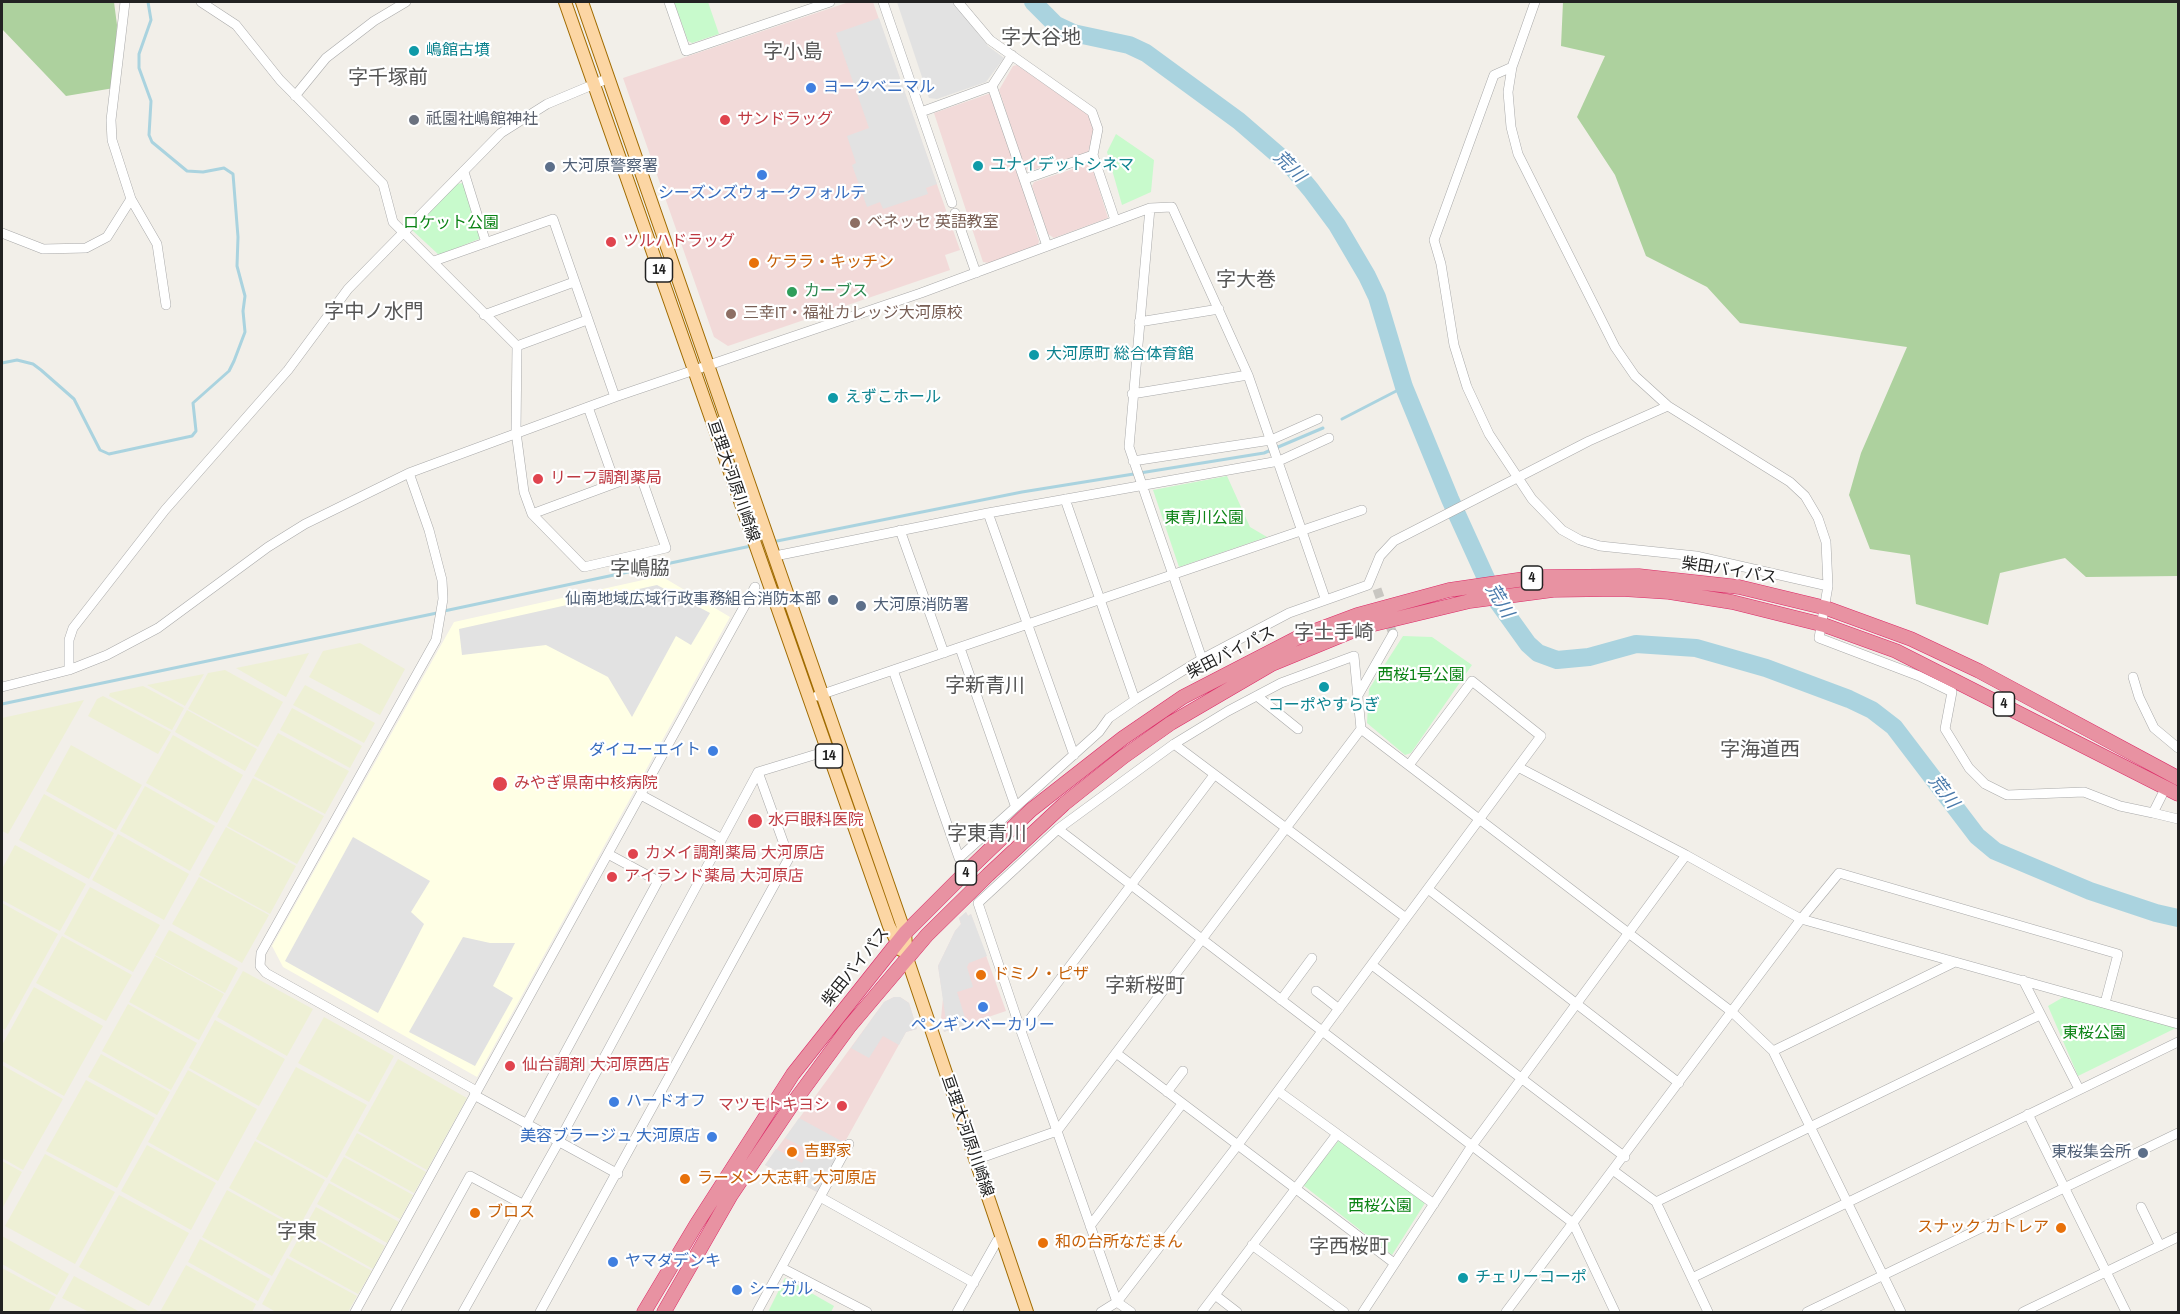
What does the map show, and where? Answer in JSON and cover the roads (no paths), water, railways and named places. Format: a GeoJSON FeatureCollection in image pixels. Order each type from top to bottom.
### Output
{"type":"FeatureCollection","features":[{"type":"Feature","properties":{"kind":"highway","name":"柴田バイパス"},"geometry":{"type":"LineString","coordinates":[[644,1312],[696,1224],[793,1074],[900,938],[1031,810],[1123,738],[1183,697],[1301,636],[1357,615],[1427,595],[1538,577],[1639,576],[1739,587],[1826,608],[1911,639],[1979,671],[2178,778]]}},
{"type":"Feature","properties":{"kind":"highway","name":"柴田バイパス"},"geometry":{"type":"LineString","coordinates":[[664,1312],[706,1237],[791,1106],[849,1027],[907,958],[1031,833],[1123,757],[1171,723],[1226,689],[1312,646],[1362,627],[1436,608],[1553,590],[1621,589],[1669,592],[1732,602],[1824,625],[1896,651],[2172,790]]}},
{"type":"Feature","properties":{"kind":"main road","name":"亘理大河原川崎線"},"geometry":{"type":"LineString","coordinates":[[565,2],[596,82],[827,751],[900,938]]}},
{"type":"Feature","properties":{"kind":"main road","name":"亘理大河原川崎線"},"geometry":{"type":"LineString","coordinates":[[582,2],[823,694],[900,938],[1027,1312]]}},
{"type":"Feature","properties":{"kind":"street"},"geometry":{"type":"LineString","coordinates":[[125,2],[111,120],[112,140],[131,199],[158,244],[166,305]]}},
{"type":"Feature","properties":{"kind":"street"},"geometry":{"type":"LineString","coordinates":[[201,2],[236,25],[280,80],[383,184],[393,222],[516,346],[516,432],[524,492],[532,514],[584,567],[666,548],[640,474],[532,514]]}},
{"type":"Feature","properties":{"kind":"street"},"geometry":{"type":"LineString","coordinates":[[295,96],[326,58],[374,21],[406,2]]}},
{"type":"Feature","properties":{"kind":"street"},"geometry":{"type":"LineString","coordinates":[[669,2],[686,51],[830,2]]}},
{"type":"Feature","properties":{"kind":"street"},"geometry":{"type":"LineString","coordinates":[[795,2],[799,12]]}},
{"type":"Feature","properties":{"kind":"street"},"geometry":{"type":"LineString","coordinates":[[883,2],[952,203]]}},
{"type":"Feature","properties":{"kind":"street"},"geometry":{"type":"LineString","coordinates":[[958,2],[990,40],[1092,112],[1098,129],[1093,155],[1115,220]]}},
{"type":"Feature","properties":{"kind":"street"},"geometry":{"type":"LineString","coordinates":[[1535,2],[1512,67],[1508,92],[1511,127],[1518,154],[1615,347],[1635,376],[1668,406],[1790,482],[1805,496],[1818,518],[1826,542],[1828,586],[1824,625],[1819,638],[1919,676],[1952,693],[1945,729],[1969,768],[1985,784],[2007,795],[2084,792],[2120,806],[2178,819]]}},
{"type":"Feature","properties":{"kind":"street"},"geometry":{"type":"LineString","coordinates":[[921,112],[992,86],[1012,54]]}},
{"type":"Feature","properties":{"kind":"street"},"geometry":{"type":"LineString","coordinates":[[1512,67],[1494,75],[1434,240],[1441,264],[1454,345],[1467,387],[1489,434],[1532,499],[1562,530],[1581,540],[1600,546],[1706,558],[1828,586]]}},
{"type":"Feature","properties":{"kind":"street"},"geometry":{"type":"LineString","coordinates":[[69,670],[69,640],[73,628],[165,510],[288,370],[348,289],[501,133],[547,104],[609,78]]}},
{"type":"Feature","properties":{"kind":"street"},"geometry":{"type":"LineString","coordinates":[[992,86],[1047,246]]}},
{"type":"Feature","properties":{"kind":"street"},"geometry":{"type":"LineString","coordinates":[[1025,179],[1093,155]]}},
{"type":"Feature","properties":{"kind":"street"},"geometry":{"type":"LineString","coordinates":[[464,172],[486,243]]}},
{"type":"Feature","properties":{"kind":"street"},"geometry":{"type":"LineString","coordinates":[[2,233],[43,249],[86,248],[107,237],[131,199]]}},
{"type":"Feature","properties":{"kind":"street"},"geometry":{"type":"LineString","coordinates":[[2,687],[69,670],[107,655],[158,628],[268,547],[305,524],[410,473],[516,432],[976,273],[1150,208],[1172,207],[1219,309],[1248,375],[1325,598]]}},
{"type":"Feature","properties":{"kind":"street"},"geometry":{"type":"LineString","coordinates":[[1150,208],[1129,447],[1202,658]]}},
{"type":"Feature","properties":{"kind":"street"},"geometry":{"type":"LineString","coordinates":[[956,213],[976,273]]}},
{"type":"Feature","properties":{"kind":"street"},"geometry":{"type":"LineString","coordinates":[[434,261],[553,219],[615,397]]}},
{"type":"Feature","properties":{"kind":"street"},"geometry":{"type":"LineString","coordinates":[[484,315],[574,282]]}},
{"type":"Feature","properties":{"kind":"street"},"geometry":{"type":"LineString","coordinates":[[1139,322],[1219,309]]}},
{"type":"Feature","properties":{"kind":"street"},"geometry":{"type":"LineString","coordinates":[[516,346],[587,320]]}},
{"type":"Feature","properties":{"kind":"street"},"geometry":{"type":"LineString","coordinates":[[1132,394],[1248,375]]}},
{"type":"Feature","properties":{"kind":"street"},"geometry":{"type":"LineString","coordinates":[[893,670],[959,858],[1015,805],[1099,732],[1109,718],[1135,700],[1202,658],[1289,613],[1325,598],[1373,587],[1380,556],[1394,542],[1589,441],[1668,406]]}},
{"type":"Feature","properties":{"kind":"street"},"geometry":{"type":"LineString","coordinates":[[588,407],[615,483]]}},
{"type":"Feature","properties":{"kind":"street"},"geometry":{"type":"LineString","coordinates":[[1134,464],[1272,442],[1318,419]]}},
{"type":"Feature","properties":{"kind":"street"},"geometry":{"type":"LineString","coordinates":[[771,546],[900,530],[1065,499],[1140,482],[1278,459],[1329,438]]}},
{"type":"Feature","properties":{"kind":"street"},"geometry":{"type":"LineString","coordinates":[[410,473],[437,558],[443,599],[436,640],[426,663],[259,960],[260,966],[266,973],[473,1089],[476,1096],[618,1174]]}},
{"type":"Feature","properties":{"kind":"street"},"geometry":{"type":"LineString","coordinates":[[1065,499],[1135,700]]}},
{"type":"Feature","properties":{"kind":"street"},"geometry":{"type":"LineString","coordinates":[[809,699],[1362,510]]}},
{"type":"Feature","properties":{"kind":"street"},"geometry":{"type":"LineString","coordinates":[[988,513],[1074,755]]}},
{"type":"Feature","properties":{"kind":"street"},"geometry":{"type":"LineString","coordinates":[[900,530],[944,653]]}},
{"type":"Feature","properties":{"kind":"street"},"geometry":{"type":"LineString","coordinates":[[355,1312],[755,587]]}},
{"type":"Feature","properties":{"kind":"street"},"geometry":{"type":"LineString","coordinates":[[1357,697],[1393,634]]}},
{"type":"Feature","properties":{"kind":"street"},"geometry":{"type":"LineString","coordinates":[[960,648],[1015,805]]}},
{"type":"Feature","properties":{"kind":"street"},"geometry":{"type":"LineString","coordinates":[[794,656],[808,652]]}},
{"type":"Feature","properties":{"kind":"street"},"geometry":{"type":"LineString","coordinates":[[975,1160],[1058,1131],[1361,729],[1354,656],[1281,683],[1174,744],[1058,829],[978,903],[1021,1031],[1058,1131],[1117,1302],[1131,1312]]}},
{"type":"Feature","properties":{"kind":"street"},"geometry":{"type":"LineString","coordinates":[[2133,677],[2139,698],[2154,728],[2178,748]]}},
{"type":"Feature","properties":{"kind":"street"},"geometry":{"type":"LineString","coordinates":[[1101,1312],[1117,1302],[1237,1146],[1541,736],[1472,681],[1408,765]]}},
{"type":"Feature","properties":{"kind":"street"},"geometry":{"type":"LineString","coordinates":[[1257,696],[1298,729]]}},
{"type":"Feature","properties":{"kind":"street"},"geometry":{"type":"LineString","coordinates":[[1361,729],[1732,1012],[1773,1051],[1901,1312]]}},
{"type":"Feature","properties":{"kind":"street"},"geometry":{"type":"LineString","coordinates":[[1174,744],[1406,918]]}},
{"type":"Feature","properties":{"kind":"street"},"geometry":{"type":"LineString","coordinates":[[463,1312],[558,1143],[758,772],[827,751]]}},
{"type":"Feature","properties":{"kind":"street"},"geometry":{"type":"LineString","coordinates":[[1518,767],[1686,855],[1801,919],[2178,1024]]}},
{"type":"Feature","properties":{"kind":"street"},"geometry":{"type":"LineString","coordinates":[[540,1312],[618,1174],[789,858],[758,772]]}},
{"type":"Feature","properties":{"kind":"street"},"geometry":{"type":"LineString","coordinates":[[1021,1031],[1214,775]]}},
{"type":"Feature","properties":{"kind":"street"},"geometry":{"type":"LineString","coordinates":[[2153,813],[2172,790]]}},
{"type":"Feature","properties":{"kind":"street"},"geometry":{"type":"LineString","coordinates":[[641,795],[722,839]]}},
{"type":"Feature","properties":{"kind":"street"},"geometry":{"type":"LineString","coordinates":[[1058,829],[1573,1223],[1614,1312]]}},
{"type":"Feature","properties":{"kind":"street"},"geometry":{"type":"LineString","coordinates":[[526,1125],[658,881],[608,854]]}},
{"type":"Feature","properties":{"kind":"street"},"geometry":{"type":"LineString","coordinates":[[1363,1312],[1471,1147],[1686,855]]}},
{"type":"Feature","properties":{"kind":"street"},"geometry":{"type":"LineString","coordinates":[[1511,1310],[1573,1223],[1625,1157],[1801,919],[1839,873],[2118,954],[2105,1003]]}},
{"type":"Feature","properties":{"kind":"street"},"geometry":{"type":"LineString","coordinates":[[1428,889],[1679,1083]]}},
{"type":"Feature","properties":{"kind":"street"},"geometry":{"type":"LineString","coordinates":[[1281,1000],[1312,958]]}},
{"type":"Feature","properties":{"kind":"street"},"geometry":{"type":"LineString","coordinates":[[1773,1051],[1955,962]]}},
{"type":"Feature","properties":{"kind":"street"},"geometry":{"type":"LineString","coordinates":[[1372,965],[1625,1157]]}},
{"type":"Feature","properties":{"kind":"street"},"geometry":{"type":"LineString","coordinates":[[2024,980],[2040,1016],[2079,1089]]}},
{"type":"Feature","properties":{"kind":"street"},"geometry":{"type":"LineString","coordinates":[[1316,991],[1339,1009]]}},
{"type":"Feature","properties":{"kind":"street"},"geometry":{"type":"LineString","coordinates":[[1656,1202],[2040,1016]]}},
{"type":"Feature","properties":{"kind":"street"},"geometry":{"type":"LineString","coordinates":[[1692,1278],[2178,1042]]}},
{"type":"Feature","properties":{"kind":"street"},"geometry":{"type":"LineString","coordinates":[[1116,1053],[1394,1263]]}},
{"type":"Feature","properties":{"kind":"street"},"geometry":{"type":"LineString","coordinates":[[1167,1092],[1183,1071]]}},
{"type":"Feature","properties":{"kind":"street"},"geometry":{"type":"LineString","coordinates":[[1278,1091],[1434,1204]]}},
{"type":"Feature","properties":{"kind":"street"},"geometry":{"type":"LineString","coordinates":[[1090,1226],[1182,1104]]}},
{"type":"Feature","properties":{"kind":"street"},"geometry":{"type":"LineString","coordinates":[[2028,1114],[2126,1312]]}},
{"type":"Feature","properties":{"kind":"street"},"geometry":{"type":"LineString","coordinates":[[1807,1312],[2178,1133]]}},
{"type":"Feature","properties":{"kind":"street"},"geometry":{"type":"LineString","coordinates":[[1202,1312],[1337,1134]]}},
{"type":"Feature","properties":{"kind":"street"},"geometry":{"type":"LineString","coordinates":[[757,1312],[849,1144]]}},
{"type":"Feature","properties":{"kind":"street"},"geometry":{"type":"LineString","coordinates":[[1614,1171],[1656,1202],[1708,1312]]}},
{"type":"Feature","properties":{"kind":"street"},"geometry":{"type":"LineString","coordinates":[[395,1312],[470,1176],[524,1204]]}},
{"type":"Feature","properties":{"kind":"street"},"geometry":{"type":"LineString","coordinates":[[820,1197],[974,1283]]}},
{"type":"Feature","properties":{"kind":"street"},"geometry":{"type":"LineString","coordinates":[[2141,1207],[2160,1246]]}},
{"type":"Feature","properties":{"kind":"street"},"geometry":{"type":"LineString","coordinates":[[2023,1312],[2178,1237]]}},
{"type":"Feature","properties":{"kind":"street"},"geometry":{"type":"LineString","coordinates":[[957,1312],[997,1241],[1002,1239]]}},
{"type":"Feature","properties":{"kind":"street"},"geometry":{"type":"LineString","coordinates":[[1252,1245],[1344,1312]]}},
{"type":"Feature","properties":{"kind":"street"},"geometry":{"type":"LineString","coordinates":[[782,1268],[867,1312]]}},
{"type":"Feature","properties":{"kind":"street"},"geometry":{"type":"LineString","coordinates":[[1215,1295],[1237,1312]]}},
{"type":"Feature","properties":{"kind":"waterway"},"geometry":{"type":"LineString","coordinates":[[2,363],[17,360],[33,364],[41,370],[74,399],[100,450],[109,454],[192,436],[196,431],[193,403],[229,371],[234,361],[245,332],[243,311],[245,296],[237,266],[238,237],[233,174],[224,168],[203,172],[187,171],[152,142],[149,135],[151,101],[139,68],[139,54],[151,20],[148,2]]}},
{"type":"Feature","properties":{"kind":"waterway","name":"荒川"},"geometry":{"type":"LineString","coordinates":[[1033,2],[1056,25],[1073,33],[1129,45],[1146,53],[1239,121],[1291,166],[1311,190],[1337,225],[1377,297],[1404,387],[1450,499],[1495,598],[1528,644],[1538,653],[1557,660],[1589,657],[1636,644],[1696,648],[1766,668],[1849,699],[1872,710],[1894,727],[1977,836],[1995,851],[2090,891],[2178,918]]}},
{"type":"Feature","properties":{"kind":"waterway"},"geometry":{"type":"LineString","coordinates":[[1342,419],[1404,387]]}},
{"type":"Feature","properties":{"kind":"waterway"},"geometry":{"type":"LineString","coordinates":[[772,542],[1022,492],[1264,453],[1323,428]]}},
{"type":"Feature","properties":{"kind":"waterway"},"geometry":{"type":"LineString","coordinates":[[444,611],[751,546]]}},
{"type":"Feature","properties":{"kind":"waterway"},"geometry":{"type":"LineString","coordinates":[[2,704],[437,613]]}},
{"type":"Feature","properties":{"kind":"tunnel"},"geometry":{"type":"LineString","coordinates":[[1377,589],[1393,634]]}},
{"type":"Feature","properties":{"kind":"place","name":"嶋館古墳"},"geometry":{"type":"Point","coordinates":[414,51]}},
{"type":"Feature","properties":{"kind":"place","name":"ヨークベニマル"},"geometry":{"type":"Point","coordinates":[811,88]}},
{"type":"Feature","properties":{"kind":"place","name":"祇園社嶋館神社"},"geometry":{"type":"Point","coordinates":[414,120]}},
{"type":"Feature","properties":{"kind":"place","name":"サンドラッグ"},"geometry":{"type":"Point","coordinates":[725,120]}},
{"type":"Feature","properties":{"kind":"place","name":"ユナイデットシネマ"},"geometry":{"type":"Point","coordinates":[978,166]}},
{"type":"Feature","properties":{"kind":"place","name":"大河原警察署"},"geometry":{"type":"Point","coordinates":[550,167]}},
{"type":"Feature","properties":{"kind":"place","name":"シーズンズウォークフォルテ"},"geometry":{"type":"Point","coordinates":[762,175]}},
{"type":"Feature","properties":{"kind":"place","name":"ベネッセ 英語教室"},"geometry":{"type":"Point","coordinates":[855,223]}},
{"type":"Feature","properties":{"kind":"place","name":"ツルハドラッグ"},"geometry":{"type":"Point","coordinates":[611,242]}},
{"type":"Feature","properties":{"kind":"place","name":"ケララ・キッチン"},"geometry":{"type":"Point","coordinates":[754,263]}},
{"type":"Feature","properties":{"kind":"place","name":"カーブス"},"geometry":{"type":"Point","coordinates":[792,292]}},
{"type":"Feature","properties":{"kind":"place","name":"三幸IT・福祉カレッジ大河原校"},"geometry":{"type":"Point","coordinates":[731,314]}},
{"type":"Feature","properties":{"kind":"place","name":"大河原町 総合体育館"},"geometry":{"type":"Point","coordinates":[1034,355]}},
{"type":"Feature","properties":{"kind":"place","name":"えずこホール"},"geometry":{"type":"Point","coordinates":[833,398]}},
{"type":"Feature","properties":{"kind":"place","name":"リーフ調剤薬局"},"geometry":{"type":"Point","coordinates":[538,479]}},
{"type":"Feature","properties":{"kind":"place","name":"仙南地域広域行政事務組合消防本部"},"geometry":{"type":"Point","coordinates":[833,600]}},
{"type":"Feature","properties":{"kind":"place","name":"大河原消防署"},"geometry":{"type":"Point","coordinates":[861,606]}},
{"type":"Feature","properties":{"kind":"place","name":"コーポやすらぎ"},"geometry":{"type":"Point","coordinates":[1324,687]}},
{"type":"Feature","properties":{"kind":"place","name":"ダイユーエイト"},"geometry":{"type":"Point","coordinates":[713,751]}},
{"type":"Feature","properties":{"kind":"place","name":"みやぎ県南中核病院"},"geometry":{"type":"Point","coordinates":[500,784]}},
{"type":"Feature","properties":{"kind":"place","name":"水戸眼科医院"},"geometry":{"type":"Point","coordinates":[755,821]}},
{"type":"Feature","properties":{"kind":"place","name":"カメイ調剤薬局 大河原店"},"geometry":{"type":"Point","coordinates":[633,854]}},
{"type":"Feature","properties":{"kind":"place","name":"アイランド薬局 大河原店"},"geometry":{"type":"Point","coordinates":[612,877]}},
{"type":"Feature","properties":{"kind":"place","name":"ドミノ・ピザ"},"geometry":{"type":"Point","coordinates":[981,975]}},
{"type":"Feature","properties":{"kind":"place","name":"ペンギンベーカリー"},"geometry":{"type":"Point","coordinates":[983,1007]}},
{"type":"Feature","properties":{"kind":"place","name":"仙台調剤 大河原西店"},"geometry":{"type":"Point","coordinates":[510,1066]}},
{"type":"Feature","properties":{"kind":"place","name":"ハードオフ"},"geometry":{"type":"Point","coordinates":[614,1102]}},
{"type":"Feature","properties":{"kind":"place","name":"マツモトキヨシ"},"geometry":{"type":"Point","coordinates":[842,1106]}},
{"type":"Feature","properties":{"kind":"place","name":"美容ブラージュ 大河原店"},"geometry":{"type":"Point","coordinates":[712,1137]}},
{"type":"Feature","properties":{"kind":"place","name":"吉野家"},"geometry":{"type":"Point","coordinates":[792,1152]}},
{"type":"Feature","properties":{"kind":"place","name":"東桜集会所"},"geometry":{"type":"Point","coordinates":[2143,1153]}},
{"type":"Feature","properties":{"kind":"place","name":"ラーメン大志軒 大河原店"},"geometry":{"type":"Point","coordinates":[685,1179]}},
{"type":"Feature","properties":{"kind":"place","name":"ブロス"},"geometry":{"type":"Point","coordinates":[475,1213]}},
{"type":"Feature","properties":{"kind":"place","name":"スナック カトレア"},"geometry":{"type":"Point","coordinates":[2061,1228]}},
{"type":"Feature","properties":{"kind":"place","name":"和の台所なだまん"},"geometry":{"type":"Point","coordinates":[1043,1243]}},
{"type":"Feature","properties":{"kind":"place","name":"ヤマダデンキ"},"geometry":{"type":"Point","coordinates":[613,1262]}},
{"type":"Feature","properties":{"kind":"place","name":"チェリーコーポ"},"geometry":{"type":"Point","coordinates":[1463,1278]}},
{"type":"Feature","properties":{"kind":"place","name":"シーガル"},"geometry":{"type":"Point","coordinates":[737,1290]}},
{"type":"Feature","properties":{"kind":"district","name":"字大谷地"},"geometry":{"type":"Point","coordinates":[1041,39]}},
{"type":"Feature","properties":{"kind":"district","name":"字小島"},"geometry":{"type":"Point","coordinates":[793,53]}},
{"type":"Feature","properties":{"kind":"district","name":"字千塚前"},"geometry":{"type":"Point","coordinates":[388,79]}},
{"type":"Feature","properties":{"kind":"district","name":"字大巻"},"geometry":{"type":"Point","coordinates":[1246,281]}},
{"type":"Feature","properties":{"kind":"district","name":"字中ノ水門"},"geometry":{"type":"Point","coordinates":[374,313]}},
{"type":"Feature","properties":{"kind":"district","name":"字嶋脇"},"geometry":{"type":"Point","coordinates":[640,570]}},
{"type":"Feature","properties":{"kind":"district","name":"字土手崎"},"geometry":{"type":"Point","coordinates":[1334,634]}},
{"type":"Feature","properties":{"kind":"district","name":"字新青川"},"geometry":{"type":"Point","coordinates":[985,687]}},
{"type":"Feature","properties":{"kind":"district","name":"字海道西"},"geometry":{"type":"Point","coordinates":[1760,751]}},
{"type":"Feature","properties":{"kind":"district","name":"字東青川"},"geometry":{"type":"Point","coordinates":[987,835]}},
{"type":"Feature","properties":{"kind":"district","name":"字新桜町"},"geometry":{"type":"Point","coordinates":[1145,987]}},
{"type":"Feature","properties":{"kind":"district","name":"字東"},"geometry":{"type":"Point","coordinates":[297,1233]}},
{"type":"Feature","properties":{"kind":"district","name":"字西桜町"},"geometry":{"type":"Point","coordinates":[1349,1248]}},
{"type":"Feature","properties":{"kind":"park label","name":"ロケット公園"},"geometry":{"type":"Point","coordinates":[451,224]}},
{"type":"Feature","properties":{"kind":"park label","name":"東青川公園"},"geometry":{"type":"Point","coordinates":[1204,519]}},
{"type":"Feature","properties":{"kind":"park label","name":"西桜1号公園"},"geometry":{"type":"Point","coordinates":[1421,676]}},
{"type":"Feature","properties":{"kind":"park label","name":"東桜公園"},"geometry":{"type":"Point","coordinates":[2094,1034]}},
{"type":"Feature","properties":{"kind":"park label","name":"西桜公園"},"geometry":{"type":"Point","coordinates":[1380,1207]}}]}
